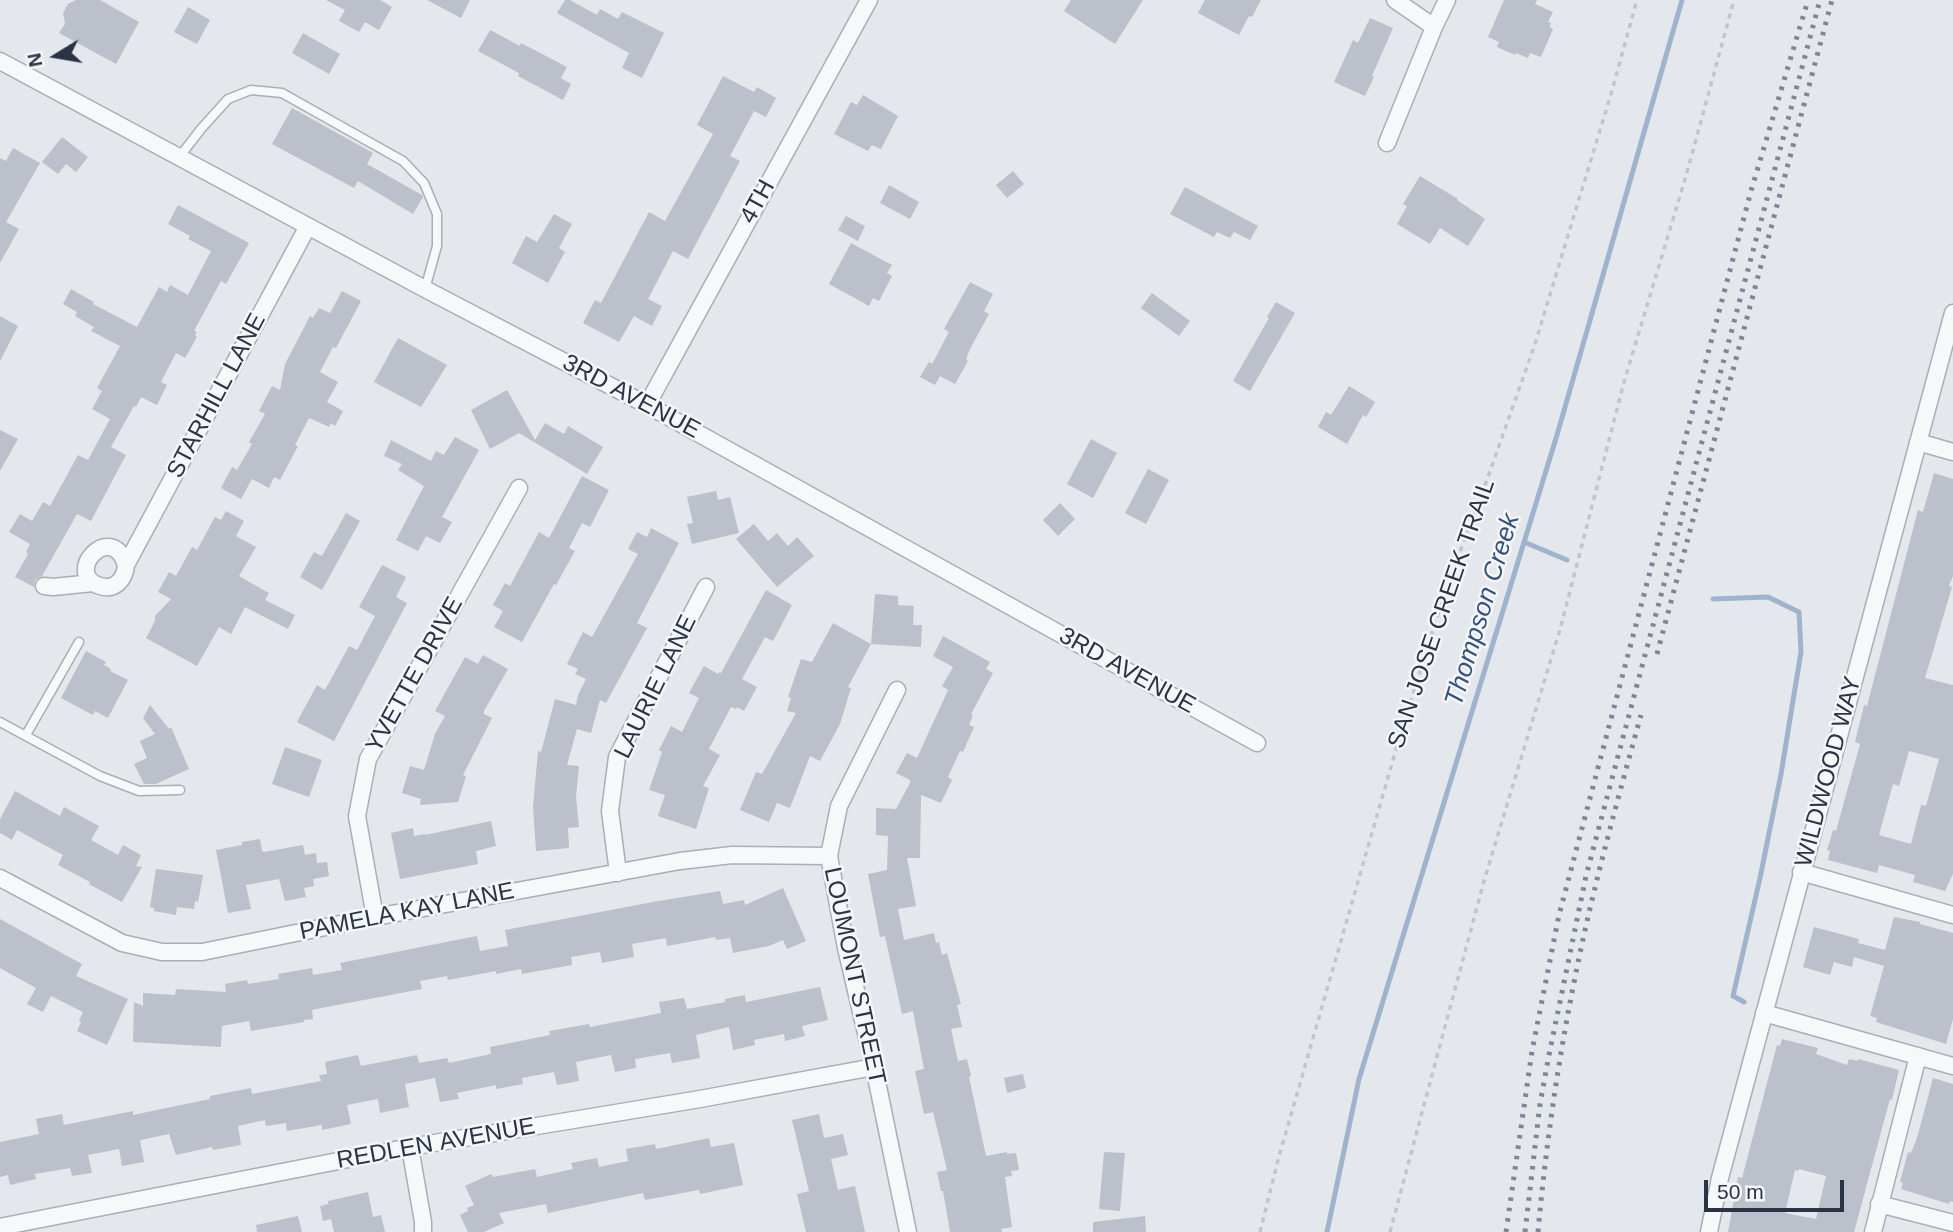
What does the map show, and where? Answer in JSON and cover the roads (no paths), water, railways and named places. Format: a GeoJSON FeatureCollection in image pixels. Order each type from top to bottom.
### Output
{"type":"FeatureCollection","features":[{"type":"Feature","properties":{"kind":"street","name":"4TH"},"geometry":{"type":"LineString","coordinates":[[647,405],[869,0]]}},
{"type":"Feature","properties":{"kind":"street"},"geometry":{"type":"LineString","coordinates":[[1395,0],[1434,27]]}},
{"type":"Feature","properties":{"kind":"street"},"geometry":{"type":"LineString","coordinates":[[1387,143],[1447,0]]}},
{"type":"Feature","properties":{"kind":"street","name":"3RD AVENUE"},"geometry":{"type":"LineString","coordinates":[[0,61],[647,405],[1257,743]]}},
{"type":"Feature","properties":{"kind":"street","name":"STARHILL LANE"},"geometry":{"type":"LineString","coordinates":[[44,586],[93,583],[108,587],[121,580],[126,565],[309,226]]}},
{"type":"Feature","properties":{"kind":"street","name":"WILDWOOD WAY"},"geometry":{"type":"LineString","coordinates":[[1709,1232],[1720,1178],[1801,872],[1953,313]]}},
{"type":"Feature","properties":{"kind":"street"},"geometry":{"type":"LineString","coordinates":[[1918,442],[1953,452]]}},
{"type":"Feature","properties":{"kind":"street","name":"YVETTE DRIVE"},"geometry":{"type":"LineString","coordinates":[[375,916],[357,816],[368,759],[519,488]]}},
{"type":"Feature","properties":{"kind":"street"},"geometry":{"type":"LineString","coordinates":[[93,583],[86,569],[90,555],[96,550],[111,548],[118,552],[126,565]]}},
{"type":"Feature","properties":{"kind":"street","name":"LAURIE LANE"},"geometry":{"type":"LineString","coordinates":[[618,873],[610,811],[617,757],[706,586]]}},
{"type":"Feature","properties":{"kind":"street","name":"LOUMONT STREET"},"geometry":{"type":"LineString","coordinates":[[898,690],[838,806],[829,856],[846,948],[908,1232]]}},
{"type":"Feature","properties":{"kind":"street","name":"PAMELA KAY LANE"},"geometry":{"type":"LineString","coordinates":[[0,878],[122,943],[162,952],[202,952],[375,916],[680,861],[732,855],[829,856]]}},
{"type":"Feature","properties":{"kind":"street"},"geometry":{"type":"LineString","coordinates":[[1801,872],[1953,915]]}},
{"type":"Feature","properties":{"kind":"street"},"geometry":{"type":"LineString","coordinates":[[1764,1013],[1953,1066]]}},
{"type":"Feature","properties":{"kind":"street"},"geometry":{"type":"LineString","coordinates":[[1873,1232],[1918,1056]]}},
{"type":"Feature","properties":{"kind":"street","name":"REDLEN AVENUE"},"geometry":{"type":"LineString","coordinates":[[0,1227],[410,1147],[874,1067]]}},
{"type":"Feature","properties":{"kind":"street"},"geometry":{"type":"LineString","coordinates":[[410,1147],[423,1232]]}},
{"type":"Feature","properties":{"kind":"street"},"geometry":{"type":"LineString","coordinates":[[1879,1204],[1953,1223]]}},
{"type":"Feature","properties":{"kind":"lane"},"geometry":{"type":"LineString","coordinates":[[180,156],[228,99],[251,90],[282,93],[403,161],[424,183],[437,214],[437,246],[425,289]]}},
{"type":"Feature","properties":{"kind":"lane"},"geometry":{"type":"LineString","coordinates":[[26,735],[79,642]]}},
{"type":"Feature","properties":{"kind":"lane"},"geometry":{"type":"LineString","coordinates":[[0,722],[100,776],[139,791],[180,790]]}},
{"type":"Feature","properties":{"kind":"waterway","name":"Thompson Creek"},"geometry":{"type":"LineString","coordinates":[[1327,1232],[1359,1079],[1557,435],[1682,0]]}},
{"type":"Feature","properties":{"kind":"waterway"},"geometry":{"type":"LineString","coordinates":[[1524,542],[1567,560]]}},
{"type":"Feature","properties":{"kind":"waterway"},"geometry":{"type":"LineString","coordinates":[[1713,599],[1768,597],[1799,612],[1801,652],[1781,774],[1733,996],[1744,1002]]}},
{"type":"Feature","properties":{"kind":"railway"},"geometry":{"type":"LineString","coordinates":[[1506,1232],[1532,1051],[1559,915],[1751,191],[1808,0]]}},
{"type":"Feature","properties":{"kind":"railway"},"geometry":{"type":"LineString","coordinates":[[1525,1232],[1540,1104],[1586,876],[1820,0]]}},
{"type":"Feature","properties":{"kind":"railway"},"geometry":{"type":"LineString","coordinates":[[1657,654],[1832,0]]}},
{"type":"Feature","properties":{"kind":"railway"},"geometry":{"type":"LineString","coordinates":[[1538,1232],[1553,1107],[1574,982],[1598,877],[1641,715]]}}]}
